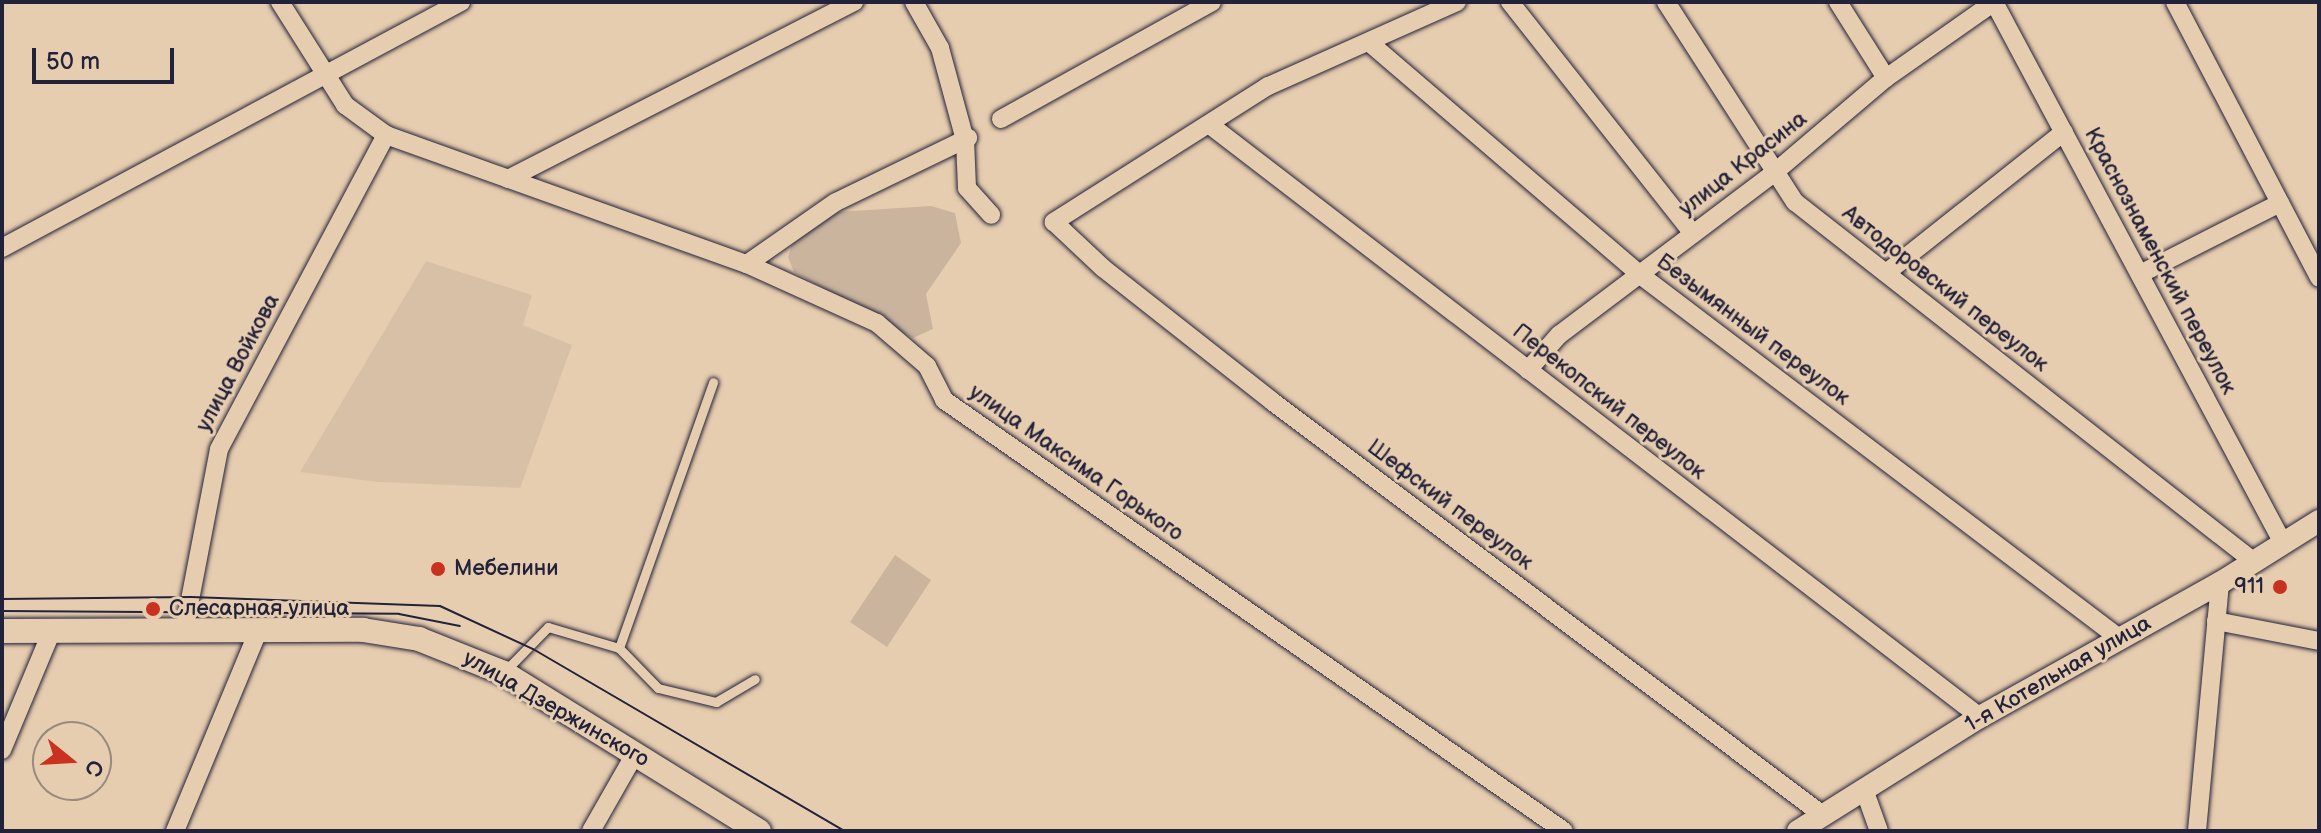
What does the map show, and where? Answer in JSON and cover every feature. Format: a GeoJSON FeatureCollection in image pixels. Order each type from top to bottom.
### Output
{"type":"FeatureCollection","features":[{"type":"Feature","properties":{"kind":"main road","name":"улица Дзержинского"},"geometry":{"type":"LineString","coordinates":[[2,631],[259,629],[389,633],[453,648],[504,673],[759,831]]}},
{"type":"Feature","properties":{"kind":"street","name":"улица Максима Горького"},"geometry":{"type":"LineString","coordinates":[[280,2],[323,75],[345,105],[386,135],[747,264],[877,323],[927,366],[944,400],[1564,831]]}},
{"type":"Feature","properties":{"kind":"street"},"geometry":{"type":"LineString","coordinates":[[2,248],[461,2]]}},
{"type":"Feature","properties":{"kind":"street"},"geometry":{"type":"LineString","coordinates":[[508,179],[854,2]]}},
{"type":"Feature","properties":{"kind":"street"},"geometry":{"type":"LineString","coordinates":[[914,2],[940,48],[966,139],[967,188],[991,215]]}},
{"type":"Feature","properties":{"kind":"street"},"geometry":{"type":"LineString","coordinates":[[1001,119],[1212,2]]}},
{"type":"Feature","properties":{"kind":"street"},"geometry":{"type":"LineString","coordinates":[[1210,125],[1268,86],[1371,44],[1457,2]]}},
{"type":"Feature","properties":{"kind":"street"},"geometry":{"type":"LineString","coordinates":[[1510,2],[1693,234]]}},
{"type":"Feature","properties":{"kind":"street","name":"Автодоровский переулок"},"geometry":{"type":"LineString","coordinates":[[1666,2],[1795,202],[2253,561]]}},
{"type":"Feature","properties":{"kind":"street"},"geometry":{"type":"LineString","coordinates":[[1838,2],[1886,78]]}},
{"type":"Feature","properties":{"kind":"street","name":"улица Красина"},"geometry":{"type":"LineString","coordinates":[[1528,370],[1559,335],[1775,172],[1886,78],[1994,2]]}},
{"type":"Feature","properties":{"kind":"street","name":"Краснознаменский переулок"},"geometry":{"type":"LineString","coordinates":[[1994,2],[2283,543]]}},
{"type":"Feature","properties":{"kind":"street"},"geometry":{"type":"LineString","coordinates":[[2175,2],[2319,278]]}},
{"type":"Feature","properties":{"kind":"street","name":"Безымянный переулок"},"geometry":{"type":"LineString","coordinates":[[1371,44],[1639,274],[2119,638]]}},
{"type":"Feature","properties":{"kind":"street","name":"Шефский переулок"},"geometry":{"type":"LineString","coordinates":[[1210,125],[1054,222],[1103,268],[1273,402],[1824,816]]}},
{"type":"Feature","properties":{"kind":"street","name":"Перекопский переулок"},"geometry":{"type":"LineString","coordinates":[[1210,125],[1980,717]]}},
{"type":"Feature","properties":{"kind":"street"},"geometry":{"type":"LineString","coordinates":[[1886,273],[2064,132]]}},
{"type":"Feature","properties":{"kind":"street","name":"улица Войкова"},"geometry":{"type":"LineString","coordinates":[[184,631],[219,449],[386,135]]}},
{"type":"Feature","properties":{"kind":"street"},"geometry":{"type":"LineString","coordinates":[[747,264],[836,202],[966,139]]}},
{"type":"Feature","properties":{"kind":"street"},"geometry":{"type":"LineString","coordinates":[[2140,274],[2280,203]]}},
{"type":"Feature","properties":{"kind":"street","name":"1-я Котельная улица"},"geometry":{"type":"LineString","coordinates":[[1798,831],[1865,792],[1980,717],[2220,583],[2319,521]]}},
{"type":"Feature","properties":{"kind":"street"},"geometry":{"type":"LineString","coordinates":[[2197,831],[2220,583]]}},
{"type":"Feature","properties":{"kind":"street"},"geometry":{"type":"LineString","coordinates":[[2216,621],[2319,641]]}},
{"type":"Feature","properties":{"kind":"street"},"geometry":{"type":"LineString","coordinates":[[175,831],[259,629]]}},
{"type":"Feature","properties":{"kind":"street"},"geometry":{"type":"LineString","coordinates":[[2,750],[51,633]]}},
{"type":"Feature","properties":{"kind":"street"},"geometry":{"type":"LineString","coordinates":[[591,831],[635,754]]}},
{"type":"Feature","properties":{"kind":"street"},"geometry":{"type":"LineString","coordinates":[[1865,792],[1879,831]]}},
{"type":"Feature","properties":{"kind":"lane"},"geometry":{"type":"LineString","coordinates":[[619,648],[713,382]]}},
{"type":"Feature","properties":{"kind":"lane"},"geometry":{"type":"LineString","coordinates":[[504,673],[548,627],[619,648],[658,688],[716,702],[755,679]]}},
{"type":"Feature","properties":{"kind":"shaded area"},"geometry":{"type":"Polygon","coordinates":[[[931,206],[955,213],[961,243],[926,294],[933,329],[913,338],[794,272],[788,257],[793,241],[837,212],[931,206]]]}},
{"type":"Feature","properties":{"kind":"shaded area"},"geometry":{"type":"Polygon","coordinates":[[[426,261],[532,295],[523,325],[572,345],[520,488],[378,482],[300,472],[426,261]]]}},
{"type":"Feature","properties":{"kind":"shaded area"},"geometry":{"type":"Polygon","coordinates":[[[895,555],[931,580],[887,647],[850,622],[895,555]]]}},
{"type":"Feature","properties":{"kind":"tram line"},"geometry":{"type":"LineString","coordinates":[[2,599],[191,597],[440,606],[533,649],[844,831]]}},
{"type":"Feature","properties":{"kind":"tram line"},"geometry":{"type":"LineString","coordinates":[[2,611],[399,614],[460,626]]}},
{"type":"Feature","properties":{"kind":"place","name":"Мебелини"},"geometry":{"type":"Point","coordinates":[438,569]}},
{"type":"Feature","properties":{"kind":"place","name":"911"},"geometry":{"type":"Point","coordinates":[2280,587]}},
{"type":"Feature","properties":{"kind":"place","name":"Слесарная улица"},"geometry":{"type":"Point","coordinates":[153,609]}}]}
